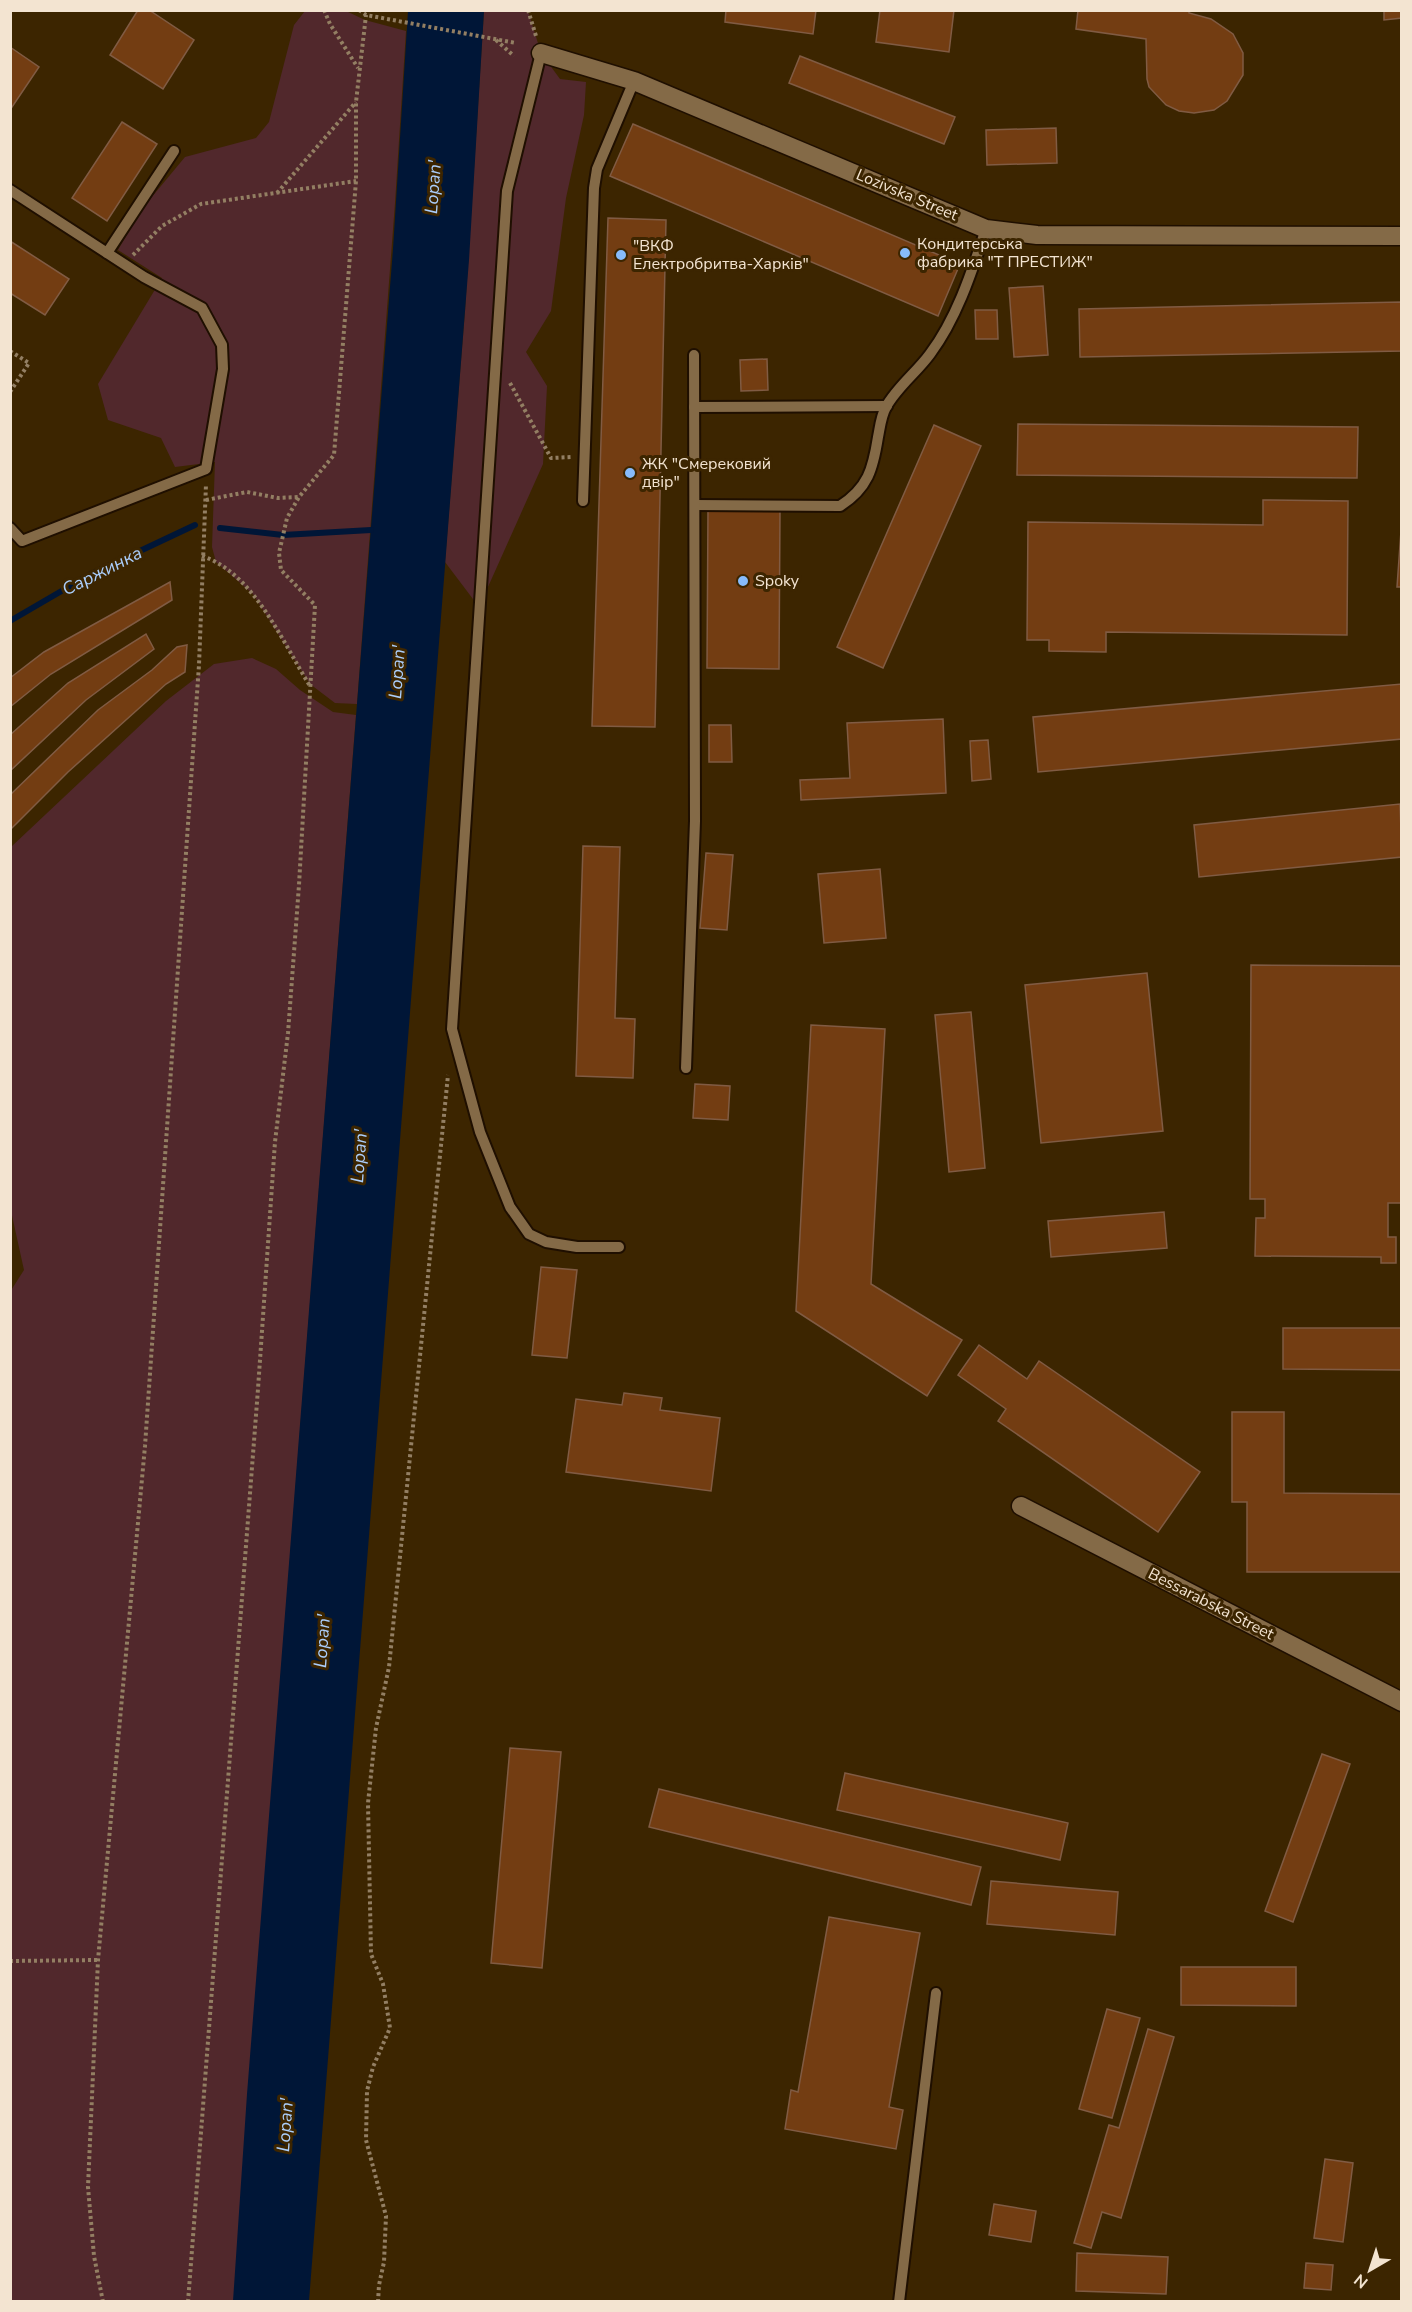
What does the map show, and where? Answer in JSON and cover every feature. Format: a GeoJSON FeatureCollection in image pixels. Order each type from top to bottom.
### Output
{"type":"FeatureCollection","features":[{"type":"Feature","properties":{"kind":"street","name":"Lozivska Street"},"geometry":{"type":"LineString","coordinates":[[541,53],[634,81],[986,229],[1037,235],[1401,236]]}},
{"type":"Feature","properties":{"kind":"street","name":"Bessarabska Street"},"geometry":{"type":"LineString","coordinates":[[1021,1506],[1401,1702]]}},
{"type":"Feature","properties":{"kind":"lane"},"geometry":{"type":"LineString","coordinates":[[541,53],[507,191],[452,1029],[480,1132],[510,1207],[529,1234],[546,1242],[577,1247],[619,1247]]}},
{"type":"Feature","properties":{"kind":"lane"},"geometry":{"type":"LineString","coordinates":[[583,501],[594,188],[597,169],[634,81]]}},
{"type":"Feature","properties":{"kind":"lane"},"geometry":{"type":"LineString","coordinates":[[107,252],[174,151]]}},
{"type":"Feature","properties":{"kind":"lane"},"geometry":{"type":"LineString","coordinates":[[10,190],[124,264],[202,308],[222,345],[223,369],[206,469],[22,541],[10,528]]}},
{"type":"Feature","properties":{"kind":"lane"},"geometry":{"type":"LineString","coordinates":[[695,504],[840,506],[855,497],[865,485],[875,457],[880,423],[886,406],[931,353],[953,315],[986,229]]}},
{"type":"Feature","properties":{"kind":"lane"},"geometry":{"type":"LineString","coordinates":[[686,1068],[695,821],[694,355]]}},
{"type":"Feature","properties":{"kind":"lane"},"geometry":{"type":"LineString","coordinates":[[694,407],[886,406]]}},
{"type":"Feature","properties":{"kind":"lane"},"geometry":{"type":"LineString","coordinates":[[899,2301],[936,1993]]}},
{"type":"Feature","properties":{"kind":"path"},"geometry":{"type":"LineString","coordinates":[[324,10],[330,24],[359,69]]}},
{"type":"Feature","properties":{"kind":"path"},"geometry":{"type":"LineString","coordinates":[[360,10],[366,15],[516,43]]}},
{"type":"Feature","properties":{"kind":"path"},"geometry":{"type":"LineString","coordinates":[[528,10],[541,53]]}},
{"type":"Feature","properties":{"kind":"path"},"geometry":{"type":"LineString","coordinates":[[188,2301],[275,1142],[288,1033],[315,605],[281,570],[279,553],[287,518],[299,497],[334,455],[356,181],[356,102],[366,15]]}},
{"type":"Feature","properties":{"kind":"path"},"geometry":{"type":"LineString","coordinates":[[495,40],[514,56]]}},
{"type":"Feature","properties":{"kind":"path"},"geometry":{"type":"LineString","coordinates":[[276,194],[356,102]]}},
{"type":"Feature","properties":{"kind":"path"},"geometry":{"type":"LineString","coordinates":[[124,264],[162,226],[201,204],[356,181]]}},
{"type":"Feature","properties":{"kind":"path"},"geometry":{"type":"LineString","coordinates":[[10,351],[29,363],[10,392]]}},
{"type":"Feature","properties":{"kind":"path"},"geometry":{"type":"LineString","coordinates":[[496,359],[551,458],[585,456]]}},
{"type":"Feature","properties":{"kind":"path"},"geometry":{"type":"LineString","coordinates":[[103,2301],[94,2256],[88,2187],[98,1960],[146,1434],[198,677],[206,469]]}},
{"type":"Feature","properties":{"kind":"path"},"geometry":{"type":"LineString","coordinates":[[206,500],[247,492],[278,498],[299,497]]}},
{"type":"Feature","properties":{"kind":"path"},"geometry":{"type":"LineString","coordinates":[[202,556],[213,560],[253,594],[310,687]]}},
{"type":"Feature","properties":{"kind":"path"},"geometry":{"type":"LineString","coordinates":[[378,2301],[384,2262],[386,2216],[366,2140],[367,2091],[373,2067],[390,2028],[383,1984],[371,1954],[368,1803],[376,1728],[389,1666],[449,1065]]}},
{"type":"Feature","properties":{"kind":"path"},"geometry":{"type":"LineString","coordinates":[[10,1961],[98,1960]]}},
{"type":"Feature","properties":{"kind":"shaded area"},"geometry":{"type":"Polygon","coordinates":[[[305,11],[346,11],[365,20],[406,31],[357,704],[335,703],[310,684],[253,594],[216,562],[212,547],[215,462],[175,467],[161,438],[108,420],[98,384],[162,278],[118,250],[141,210],[185,157],[256,138],[269,122],[294,25],[305,11]]]}},
{"type":"Feature","properties":{"kind":"shaded area"},"geometry":{"type":"Polygon","coordinates":[[[484,11],[528,11],[541,53],[560,79],[586,82],[584,115],[566,198],[551,311],[526,352],[547,386],[543,464],[479,607],[445,562],[465,311],[484,11]]]}},
{"type":"Feature","properties":{"kind":"shaded area"},"geometry":{"type":"Polygon","coordinates":[[[252,658],[276,669],[300,690],[333,712],[356,715],[234,2301],[11,2301],[10,1292],[24,1270],[11,1211],[11,847],[166,701],[214,664],[252,658]]]}},
{"type":"Feature","properties":{"kind":"water","name":"Lopan'"},"geometry":{"type":"Polygon","coordinates":[[[408,11],[484,11],[469,260],[309,2301],[233,2301],[247,2094],[393,249],[408,11]]]}},
{"type":"Feature","properties":{"kind":"building"},"geometry":{"type":"Polygon","coordinates":[[[138,10],[149,10],[194,40],[163,89],[110,55],[138,10]]]}},
{"type":"Feature","properties":{"kind":"building"},"geometry":{"type":"Polygon","coordinates":[[[726,10],[816,10],[813,34],[725,22],[726,10]]]}},
{"type":"Feature","properties":{"kind":"building"},"geometry":{"type":"Polygon","coordinates":[[[880,10],[954,10],[949,52],[876,42],[880,10]]]}},
{"type":"Feature","properties":{"kind":"building"},"geometry":{"type":"Polygon","coordinates":[[[1078,10],[1189,10],[1189,13],[1211,19],[1233,34],[1243,53],[1243,75],[1227,101],[1214,110],[1194,113],[1179,111],[1166,105],[1149,87],[1146,39],[1076,29],[1078,10]]]}},
{"type":"Feature","properties":{"kind":"building"},"geometry":{"type":"Polygon","coordinates":[[[1384,10],[1402,10],[1402,18],[1384,20],[1384,10]]]}},
{"type":"Feature","properties":{"kind":"building"},"geometry":{"type":"Polygon","coordinates":[[[10,47],[39,67],[10,110],[10,47]]]}},
{"type":"Feature","properties":{"kind":"building"},"geometry":{"type":"Polygon","coordinates":[[[800,56],[955,117],[944,144],[789,83],[800,56]]]}},
{"type":"Feature","properties":{"kind":"building"},"geometry":{"type":"Polygon","coordinates":[[[122,122],[157,144],[107,221],[72,198],[122,122]]]}},
{"type":"Feature","properties":{"kind":"building"},"geometry":{"type":"Polygon","coordinates":[[[633,124],[960,264],[938,316],[610,176],[633,124]]]}},
{"type":"Feature","properties":{"kind":"building"},"geometry":{"type":"Polygon","coordinates":[[[1056,128],[1057,163],[987,165],[986,130],[1056,128]]]}},
{"type":"Feature","properties":{"kind":"building","name":"ЖК \"Смерековий двір\""},"geometry":{"type":"Polygon","coordinates":[[[608,218],[666,220],[655,727],[592,726],[608,218]]]}},
{"type":"Feature","properties":{"kind":"building"},"geometry":{"type":"Polygon","coordinates":[[[10,241],[69,279],[45,315],[10,293],[10,241]]]}},
{"type":"Feature","properties":{"kind":"building"},"geometry":{"type":"Polygon","coordinates":[[[1043,286],[1048,355],[1014,357],[1009,288],[1043,286]]]}},
{"type":"Feature","properties":{"kind":"building"},"geometry":{"type":"Polygon","coordinates":[[[1402,302],[1402,351],[1080,357],[1079,309],[1402,302]]]}},
{"type":"Feature","properties":{"kind":"building"},"geometry":{"type":"Polygon","coordinates":[[[975,310],[997,310],[998,339],[976,339],[975,310]]]}},
{"type":"Feature","properties":{"kind":"building"},"geometry":{"type":"Polygon","coordinates":[[[767,359],[768,390],[741,391],[740,360],[767,359]]]}},
{"type":"Feature","properties":{"kind":"building"},"geometry":{"type":"Polygon","coordinates":[[[1018,424],[1358,427],[1357,478],[1017,475],[1018,424]]]}},
{"type":"Feature","properties":{"kind":"building"},"geometry":{"type":"Polygon","coordinates":[[[934,425],[981,446],[883,668],[837,647],[934,425]]]}},
{"type":"Feature","properties":{"kind":"building"},"geometry":{"type":"Polygon","coordinates":[[[1263,500],[1348,501],[1347,635],[1106,632],[1106,652],[1049,651],[1049,640],[1027,640],[1028,522],[1263,525],[1263,500]]]}},
{"type":"Feature","properties":{"kind":"building"},"geometry":{"type":"Polygon","coordinates":[[[708,509],[780,510],[779,669],[707,668],[708,509]]]}},
{"type":"Feature","properties":{"kind":"building"},"geometry":{"type":"Polygon","coordinates":[[[1402,517],[1402,587],[1397,587],[1402,517]]]}},
{"type":"Feature","properties":{"kind":"building"},"geometry":{"type":"Polygon","coordinates":[[[170,582],[172,600],[51,674],[10,707],[10,678],[44,652],[170,582]]]}},
{"type":"Feature","properties":{"kind":"building"},"geometry":{"type":"Polygon","coordinates":[[[146,634],[154,649],[86,700],[10,771],[10,735],[68,683],[146,634]]]}},
{"type":"Feature","properties":{"kind":"building"},"geometry":{"type":"Polygon","coordinates":[[[187,645],[185,672],[166,684],[68,772],[10,830],[10,795],[98,710],[152,670],[177,647],[187,645]]]}},
{"type":"Feature","properties":{"kind":"building"},"geometry":{"type":"Polygon","coordinates":[[[1402,684],[1402,739],[1038,772],[1033,717],[1402,684]]]}},
{"type":"Feature","properties":{"kind":"building"},"geometry":{"type":"Polygon","coordinates":[[[943,719],[946,793],[801,800],[800,780],[850,778],[847,723],[943,719]]]}},
{"type":"Feature","properties":{"kind":"building"},"geometry":{"type":"Polygon","coordinates":[[[709,725],[731,725],[732,762],[709,762],[709,725]]]}},
{"type":"Feature","properties":{"kind":"building"},"geometry":{"type":"Polygon","coordinates":[[[988,740],[991,779],[972,781],[970,741],[988,740]]]}},
{"type":"Feature","properties":{"kind":"building"},"geometry":{"type":"Polygon","coordinates":[[[1400,804],[1402,857],[1199,877],[1194,825],[1400,804]]]}},
{"type":"Feature","properties":{"kind":"building"},"geometry":{"type":"Polygon","coordinates":[[[583,846],[620,847],[615,1018],[635,1019],[633,1078],[576,1076],[583,846]]]}},
{"type":"Feature","properties":{"kind":"building"},"geometry":{"type":"Polygon","coordinates":[[[706,853],[733,855],[727,930],[700,928],[706,853]]]}},
{"type":"Feature","properties":{"kind":"building"},"geometry":{"type":"Polygon","coordinates":[[[880,869],[886,938],[824,943],[818,874],[880,869]]]}},
{"type":"Feature","properties":{"kind":"building"},"geometry":{"type":"Polygon","coordinates":[[[1251,965],[1402,966],[1402,1203],[1388,1203],[1388,1237],[1396,1237],[1396,1263],[1381,1263],[1381,1257],[1255,1256],[1256,1218],[1265,1218],[1265,1199],[1250,1199],[1251,965]]]}},
{"type":"Feature","properties":{"kind":"building"},"geometry":{"type":"Polygon","coordinates":[[[1147,973],[1163,1131],[1041,1143],[1025,985],[1147,973]]]}},
{"type":"Feature","properties":{"kind":"building"},"geometry":{"type":"Polygon","coordinates":[[[971,1012],[985,1168],[949,1172],[935,1015],[971,1012]]]}},
{"type":"Feature","properties":{"kind":"building"},"geometry":{"type":"Polygon","coordinates":[[[811,1025],[885,1029],[871,1284],[962,1340],[927,1396],[796,1311],[811,1025]]]}},
{"type":"Feature","properties":{"kind":"building"},"geometry":{"type":"Polygon","coordinates":[[[695,1084],[730,1086],[728,1120],[693,1118],[695,1084]]]}},
{"type":"Feature","properties":{"kind":"building"},"geometry":{"type":"Polygon","coordinates":[[[1164,1212],[1167,1248],[1051,1257],[1048,1221],[1164,1212]]]}},
{"type":"Feature","properties":{"kind":"building"},"geometry":{"type":"Polygon","coordinates":[[[541,1267],[577,1270],[567,1358],[532,1355],[541,1267]]]}},
{"type":"Feature","properties":{"kind":"building"},"geometry":{"type":"Polygon","coordinates":[[[1283,1328],[1402,1328],[1402,1370],[1283,1369],[1283,1328]]]}},
{"type":"Feature","properties":{"kind":"building"},"geometry":{"type":"Polygon","coordinates":[[[979,1345],[1027,1379],[1039,1361],[1200,1472],[1158,1532],[998,1421],[1006,1409],[958,1375],[979,1345]]]}},
{"type":"Feature","properties":{"kind":"building"},"geometry":{"type":"Polygon","coordinates":[[[624,1393],[662,1398],[660,1410],[720,1418],[711,1491],[566,1472],[576,1399],[622,1405],[624,1393]]]}},
{"type":"Feature","properties":{"kind":"building"},"geometry":{"type":"Polygon","coordinates":[[[1232,1412],[1284,1412],[1284,1493],[1402,1494],[1402,1572],[1247,1572],[1247,1502],[1232,1502],[1232,1412]]]}},
{"type":"Feature","properties":{"kind":"building"},"geometry":{"type":"Polygon","coordinates":[[[510,1748],[561,1752],[542,1968],[491,1963],[510,1748]]]}},
{"type":"Feature","properties":{"kind":"building"},"geometry":{"type":"Polygon","coordinates":[[[1322,1754],[1350,1764],[1293,1922],[1265,1911],[1322,1754]]]}},
{"type":"Feature","properties":{"kind":"building"},"geometry":{"type":"Polygon","coordinates":[[[845,1773],[1068,1823],[1060,1860],[837,1810],[845,1773]]]}},
{"type":"Feature","properties":{"kind":"building"},"geometry":{"type":"Polygon","coordinates":[[[659,1789],[981,1867],[971,1905],[649,1827],[659,1789]]]}},
{"type":"Feature","properties":{"kind":"building"},"geometry":{"type":"Polygon","coordinates":[[[991,1881],[1118,1892],[1115,1935],[987,1924],[991,1881]]]}},
{"type":"Feature","properties":{"kind":"building"},"geometry":{"type":"Polygon","coordinates":[[[829,1917],[920,1933],[889,2107],[903,2110],[896,2149],[785,2129],[791,2090],[798,2092],[829,1917]]]}},
{"type":"Feature","properties":{"kind":"building"},"geometry":{"type":"Polygon","coordinates":[[[1181,1967],[1296,1967],[1296,2006],[1181,2005],[1181,1967]]]}},
{"type":"Feature","properties":{"kind":"building"},"geometry":{"type":"Polygon","coordinates":[[[1107,2009],[1140,2018],[1112,2118],[1079,2109],[1107,2009]]]}},
{"type":"Feature","properties":{"kind":"building"},"geometry":{"type":"Polygon","coordinates":[[[1148,2029],[1174,2037],[1121,2218],[1102,2212],[1091,2248],[1074,2243],[1109,2125],[1119,2128],[1148,2029]]]}},
{"type":"Feature","properties":{"kind":"building"},"geometry":{"type":"Polygon","coordinates":[[[1325,2159],[1353,2163],[1343,2242],[1314,2238],[1325,2159]]]}},
{"type":"Feature","properties":{"kind":"building"},"geometry":{"type":"Polygon","coordinates":[[[994,2204],[1036,2211],[1031,2242],[989,2235],[994,2204]]]}},
{"type":"Feature","properties":{"kind":"building"},"geometry":{"type":"Polygon","coordinates":[[[1077,2253],[1168,2257],[1166,2294],[1076,2291],[1077,2253]]]}},
{"type":"Feature","properties":{"kind":"building"},"geometry":{"type":"Polygon","coordinates":[[[1306,2263],[1333,2265],[1331,2290],[1304,2288],[1306,2263]]]}},
{"type":"Feature","properties":{"kind":"waterway","name":"Саржинка"},"geometry":{"type":"LineString","coordinates":[[10,621],[89,575],[195,525]]}},
{"type":"Feature","properties":{"kind":"waterway","name":"Саржинка"},"geometry":{"type":"LineString","coordinates":[[220,528],[283,535],[371,530]]}},
{"type":"Feature","properties":{"kind":"place","name":"Кондитерська фабрика \"Т ПРЕСТИЖ\""},"geometry":{"type":"Point","coordinates":[905,253]}},
{"type":"Feature","properties":{"kind":"place","name":"\"ВКФ Електробритва-Харків\""},"geometry":{"type":"Point","coordinates":[621,255]}},
{"type":"Feature","properties":{"kind":"place","name":"ЖК \"Смерековий двір\""},"geometry":{"type":"Point","coordinates":[630,473]}},
{"type":"Feature","properties":{"kind":"place","name":"Spoky"},"geometry":{"type":"Point","coordinates":[743,581]}}]}
